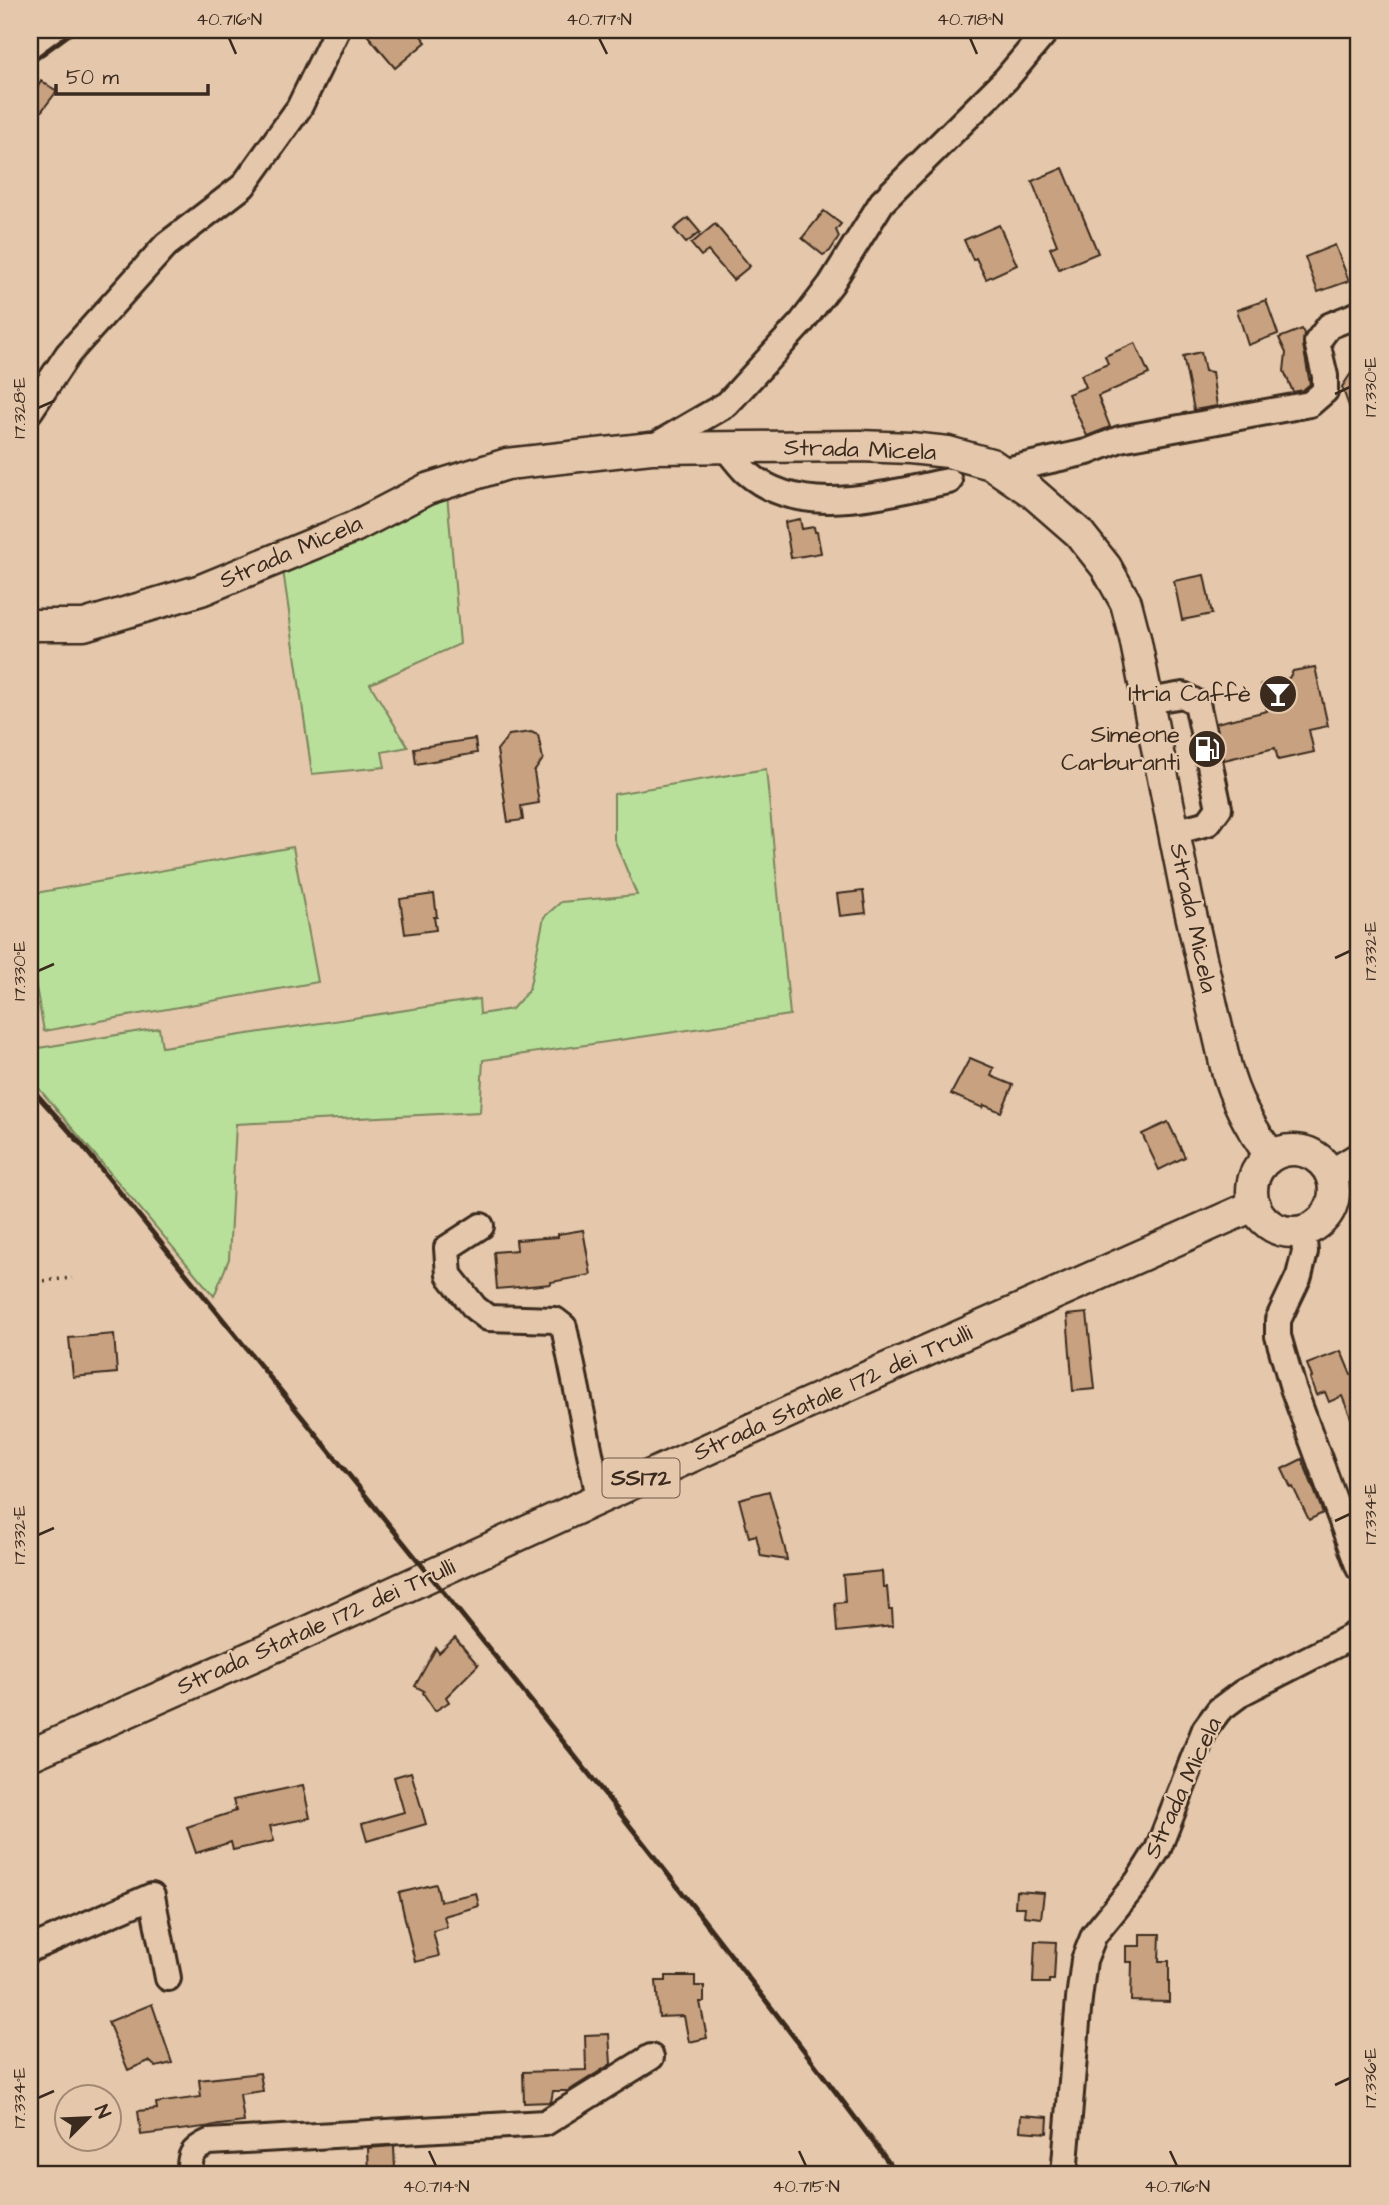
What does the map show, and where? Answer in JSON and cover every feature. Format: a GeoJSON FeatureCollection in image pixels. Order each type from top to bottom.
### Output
{"type":"FeatureCollection","features":[{"type":"Feature","properties":{"kind":"main road","name":"Strada Micela"},"geometry":{"type":"LineString","coordinates":[[30,625],[84,625],[201,590],[354,527],[427,489],[507,464],[651,448],[725,447],[910,447],[948,452],[991,464],[1032,492],[1079,533],[1106,567],[1126,603],[1228,1076],[1246,1119],[1271,1156]]}},
{"type":"Feature","properties":{"kind":"main road"},"geometry":{"type":"LineString","coordinates":[[1294,1149],[1305,1151],[1316,1157],[1331,1175],[1334,1189],[1329,1209],[1316,1225],[1292,1232],[1269,1224],[1255,1205],[1252,1191],[1254,1178],[1260,1165],[1271,1156],[1294,1149]]}},
{"type":"Feature","properties":{"kind":"main road"},"geometry":{"type":"LineString","coordinates":[[1331,1175],[1359,1158]]}},
{"type":"Feature","properties":{"kind":"main road","name":"Strada Statale 172 dei Trulli"},"geometry":{"type":"LineString","coordinates":[[30,1755],[278,1645],[599,1497],[1255,1205]]}},
{"type":"Feature","properties":{"kind":"street"},"geometry":{"type":"LineString","coordinates":[[30,411],[68,354],[166,245],[243,186],[299,108],[337,30]]}},
{"type":"Feature","properties":{"kind":"street"},"geometry":{"type":"LineString","coordinates":[[651,448],[727,404],[809,313],[831,284],[882,202],[1006,79],[1047,30]]}},
{"type":"Feature","properties":{"kind":"street"},"geometry":{"type":"LineString","coordinates":[[1002,471],[1087,452],[1121,439],[1310,404],[1325,391],[1326,382],[1317,342],[1329,326],[1359,314]]}},
{"type":"Feature","properties":{"kind":"street"},"geometry":{"type":"LineString","coordinates":[[725,447],[747,472],[777,490],[813,499],[848,499],[949,481]]}},
{"type":"Feature","properties":{"kind":"street"},"geometry":{"type":"LineString","coordinates":[[1148,701],[1183,695],[1197,703],[1219,808],[1208,823],[1174,832]]}},
{"type":"Feature","properties":{"kind":"street"},"geometry":{"type":"LineString","coordinates":[[481,1226],[447,1248],[449,1275],[475,1308],[488,1318],[555,1320],[564,1327],[599,1497]]}},
{"type":"Feature","properties":{"kind":"street"},"geometry":{"type":"LineString","coordinates":[[1303,1230],[1305,1252],[1299,1276],[1278,1320],[1278,1336],[1293,1388],[1359,1568]]}},
{"type":"Feature","properties":{"kind":"street","name":"Strada Micela"},"geometry":{"type":"LineString","coordinates":[[1064,2175],[1084,1960],[1094,1935],[1138,1881],[1158,1849],[1205,1730],[1219,1710],[1243,1692],[1359,1631]]}},
{"type":"Feature","properties":{"kind":"street"},"geometry":{"type":"LineString","coordinates":[[30,1949],[152,1896],[168,1978]]}},
{"type":"Feature","properties":{"kind":"street"},"geometry":{"type":"LineString","coordinates":[[190,2175],[191,2156],[198,2147],[209,2142],[544,2123],[651,2057]]}},
{"type":"Feature","properties":{"kind":"path"},"geometry":{"type":"LineString","coordinates":[[30,1282],[72,1278]]}},
{"type":"Feature","properties":{"kind":"green space"},"geometry":{"type":"Polygon","coordinates":[[[447,494],[460,644],[370,684],[408,747],[382,752],[385,767],[312,774],[283,570],[447,494]]]}},
{"type":"Feature","properties":{"kind":"green space"},"geometry":{"type":"Polygon","coordinates":[[[766,769],[790,1015],[483,1060],[480,1112],[236,1124],[229,1259],[214,1296],[30,1078],[30,1050],[159,1028],[162,1047],[479,999],[480,1014],[512,1009],[529,990],[544,917],[561,902],[637,895],[614,839],[614,794],[766,769]]]}},
{"type":"Feature","properties":{"kind":"green space"},"geometry":{"type":"Polygon","coordinates":[[[293,847],[318,982],[44,1031],[30,954],[30,894],[293,847]]]}},
{"type":"Feature","properties":{"kind":"building"},"geometry":{"type":"Polygon","coordinates":[[[363,30],[416,30],[426,42],[395,68],[363,30]]]}},
{"type":"Feature","properties":{"kind":"building"},"geometry":{"type":"Polygon","coordinates":[[[41,81],[57,91],[30,126],[30,101],[41,81]]]}},
{"type":"Feature","properties":{"kind":"building"},"geometry":{"type":"Polygon","coordinates":[[[1063,168],[1098,253],[1059,269],[1050,248],[1057,245],[1032,181],[1063,168]]]}},
{"type":"Feature","properties":{"kind":"building"},"geometry":{"type":"Polygon","coordinates":[[[824,211],[841,224],[836,230],[839,237],[830,251],[823,255],[802,238],[824,211]]]}},
{"type":"Feature","properties":{"kind":"building"},"geometry":{"type":"Polygon","coordinates":[[[688,218],[700,232],[686,243],[674,229],[688,218]]]}},
{"type":"Feature","properties":{"kind":"building"},"geometry":{"type":"Polygon","coordinates":[[[715,224],[750,266],[733,280],[708,251],[701,256],[691,244],[715,224]]]}},
{"type":"Feature","properties":{"kind":"building"},"geometry":{"type":"Polygon","coordinates":[[[999,225],[1017,265],[986,279],[964,240],[999,225]]]}},
{"type":"Feature","properties":{"kind":"building"},"geometry":{"type":"Polygon","coordinates":[[[1335,245],[1349,281],[1318,292],[1305,257],[1335,245]]]}},
{"type":"Feature","properties":{"kind":"building"},"geometry":{"type":"Polygon","coordinates":[[[1266,300],[1278,334],[1248,345],[1237,310],[1266,300]]]}},
{"type":"Feature","properties":{"kind":"building"},"geometry":{"type":"Polygon","coordinates":[[[1302,329],[1310,384],[1303,390],[1293,392],[1284,371],[1286,353],[1279,338],[1302,329]]]}},
{"type":"Feature","properties":{"kind":"building"},"geometry":{"type":"Polygon","coordinates":[[[1135,343],[1149,374],[1098,396],[1110,427],[1087,436],[1068,394],[1086,387],[1081,375],[1108,364],[1105,356],[1135,343]]]}},
{"type":"Feature","properties":{"kind":"building"},"geometry":{"type":"Polygon","coordinates":[[[1201,352],[1205,371],[1212,372],[1217,406],[1194,410],[1183,356],[1201,352]]]}},
{"type":"Feature","properties":{"kind":"building"},"geometry":{"type":"Polygon","coordinates":[[[1359,361],[1359,391],[1349,406],[1342,387],[1359,361]]]}},
{"type":"Feature","properties":{"kind":"building"},"geometry":{"type":"Polygon","coordinates":[[[800,519],[802,529],[814,527],[821,553],[791,558],[785,522],[800,519]]]}},
{"type":"Feature","properties":{"kind":"building"},"geometry":{"type":"Polygon","coordinates":[[[1204,575],[1212,614],[1182,620],[1174,581],[1204,575]]]}},
{"type":"Feature","properties":{"kind":"building"},"geometry":{"type":"Polygon","coordinates":[[[1315,667],[1328,726],[1309,730],[1314,752],[1278,760],[1275,748],[1224,760],[1216,723],[1267,711],[1261,684],[1289,678],[1293,671],[1315,667]]]}},
{"type":"Feature","properties":{"kind":"building"},"geometry":{"type":"Polygon","coordinates":[[[531,732],[538,735],[543,759],[534,772],[539,803],[521,806],[523,820],[508,822],[497,750],[509,735],[531,732]]]}},
{"type":"Feature","properties":{"kind":"building"},"geometry":{"type":"Polygon","coordinates":[[[475,739],[477,753],[416,764],[414,748],[475,739]]]}},
{"type":"Feature","properties":{"kind":"building"},"geometry":{"type":"Polygon","coordinates":[[[863,891],[866,913],[840,916],[837,894],[863,891]]]}},
{"type":"Feature","properties":{"kind":"building"},"geometry":{"type":"Polygon","coordinates":[[[434,894],[436,930],[405,934],[400,899],[434,894]]]}},
{"type":"Feature","properties":{"kind":"building"},"geometry":{"type":"Polygon","coordinates":[[[970,1058],[994,1068],[991,1076],[1013,1085],[1001,1112],[984,1105],[983,1108],[951,1094],[970,1058]]]}},
{"type":"Feature","properties":{"kind":"building"},"geometry":{"type":"Polygon","coordinates":[[[1168,1122],[1185,1157],[1159,1170],[1142,1134],[1168,1122]]]}},
{"type":"Feature","properties":{"kind":"building"},"geometry":{"type":"Polygon","coordinates":[[[583,1230],[591,1275],[551,1284],[497,1289],[494,1252],[517,1250],[516,1240],[558,1237],[558,1234],[583,1230]]]}},
{"type":"Feature","properties":{"kind":"building"},"geometry":{"type":"Polygon","coordinates":[[[1087,1313],[1095,1389],[1073,1391],[1067,1315],[1087,1313]]]}},
{"type":"Feature","properties":{"kind":"building"},"geometry":{"type":"Polygon","coordinates":[[[114,1334],[117,1373],[73,1377],[69,1338],[114,1334]]]}},
{"type":"Feature","properties":{"kind":"building"},"geometry":{"type":"Polygon","coordinates":[[[1341,1351],[1351,1375],[1359,1372],[1359,1437],[1342,1396],[1329,1402],[1325,1392],[1316,1395],[1307,1364],[1341,1351]]]}},
{"type":"Feature","properties":{"kind":"building"},"geometry":{"type":"Polygon","coordinates":[[[1302,1459],[1323,1513],[1309,1520],[1282,1469],[1302,1459]]]}},
{"type":"Feature","properties":{"kind":"building"},"geometry":{"type":"Polygon","coordinates":[[[769,1491],[787,1560],[761,1556],[756,1535],[749,1537],[739,1499],[769,1491]]]}},
{"type":"Feature","properties":{"kind":"building"},"geometry":{"type":"Polygon","coordinates":[[[882,1571],[883,1587],[887,1587],[889,1610],[892,1610],[893,1626],[837,1632],[835,1603],[845,1602],[843,1575],[882,1571]]]}},
{"type":"Feature","properties":{"kind":"building"},"geometry":{"type":"Polygon","coordinates":[[[455,1638],[478,1665],[446,1697],[449,1702],[435,1711],[424,1691],[415,1686],[436,1648],[439,1653],[455,1638]]]}},
{"type":"Feature","properties":{"kind":"building"},"geometry":{"type":"Polygon","coordinates":[[[411,1772],[426,1824],[367,1841],[362,1824],[404,1812],[394,1777],[411,1772]]]}},
{"type":"Feature","properties":{"kind":"building"},"geometry":{"type":"Polygon","coordinates":[[[303,1785],[310,1818],[270,1826],[274,1841],[233,1850],[231,1842],[196,1853],[187,1827],[236,1811],[233,1800],[303,1785]]]}},
{"type":"Feature","properties":{"kind":"building"},"geometry":{"type":"Polygon","coordinates":[[[436,1884],[440,1901],[476,1893],[479,1906],[444,1916],[447,1927],[433,1931],[439,1956],[415,1962],[399,1893],[436,1884]]]}},
{"type":"Feature","properties":{"kind":"building"},"geometry":{"type":"Polygon","coordinates":[[[1016,1891],[1044,1893],[1041,1918],[1024,1916],[1025,1907],[1015,1907],[1016,1891]]]}},
{"type":"Feature","properties":{"kind":"building"},"geometry":{"type":"Polygon","coordinates":[[[1140,1934],[1160,1934],[1159,1961],[1169,1961],[1169,2002],[1131,2001],[1132,1962],[1126,1962],[1126,1946],[1140,1946],[1140,1934]]]}},
{"type":"Feature","properties":{"kind":"building"},"geometry":{"type":"Polygon","coordinates":[[[1035,1941],[1056,1942],[1054,1980],[1049,1980],[1049,1983],[1033,1983],[1035,1941]]]}},
{"type":"Feature","properties":{"kind":"building"},"geometry":{"type":"Polygon","coordinates":[[[666,1976],[695,1976],[695,1986],[704,1986],[704,2002],[700,2002],[707,2038],[689,2042],[684,2016],[659,2017],[656,1981],[666,1981],[666,1976]]]}},
{"type":"Feature","properties":{"kind":"building"},"geometry":{"type":"Polygon","coordinates":[[[152,2004],[172,2063],[156,2067],[149,2061],[128,2070],[108,2022],[152,2004]]]}},
{"type":"Feature","properties":{"kind":"building"},"geometry":{"type":"Polygon","coordinates":[[[609,2034],[611,2064],[568,2091],[553,2091],[551,2102],[524,2103],[523,2072],[586,2070],[585,2035],[609,2034]]]}},
{"type":"Feature","properties":{"kind":"building"},"geometry":{"type":"Polygon","coordinates":[[[260,2073],[263,2091],[240,2094],[244,2122],[141,2135],[138,2111],[157,2109],[156,2103],[201,2097],[199,2080],[260,2073]]]}},
{"type":"Feature","properties":{"kind":"building"},"geometry":{"type":"Polygon","coordinates":[[[1021,2115],[1048,2117],[1047,2133],[1020,2131],[1021,2115]]]}},
{"type":"Feature","properties":{"kind":"building"},"geometry":{"type":"Polygon","coordinates":[[[394,2146],[395,2169],[390,2169],[390,2175],[369,2175],[368,2148],[394,2146]]]}},
{"type":"Feature","properties":{"kind":"railway"},"geometry":{"type":"LineString","coordinates":[[30,63],[75,30]]}},
{"type":"Feature","properties":{"kind":"railway"},"geometry":{"type":"LineString","coordinates":[[30,1087],[81,1144],[597,1784],[898,2175]]}},
{"type":"Feature","properties":{"kind":"place","name":"Itria Caffè"},"geometry":{"type":"Point","coordinates":[1278,694]}},
{"type":"Feature","properties":{"kind":"place","name":"Simeone Carburanti"},"geometry":{"type":"Point","coordinates":[1207,749]}}]}
